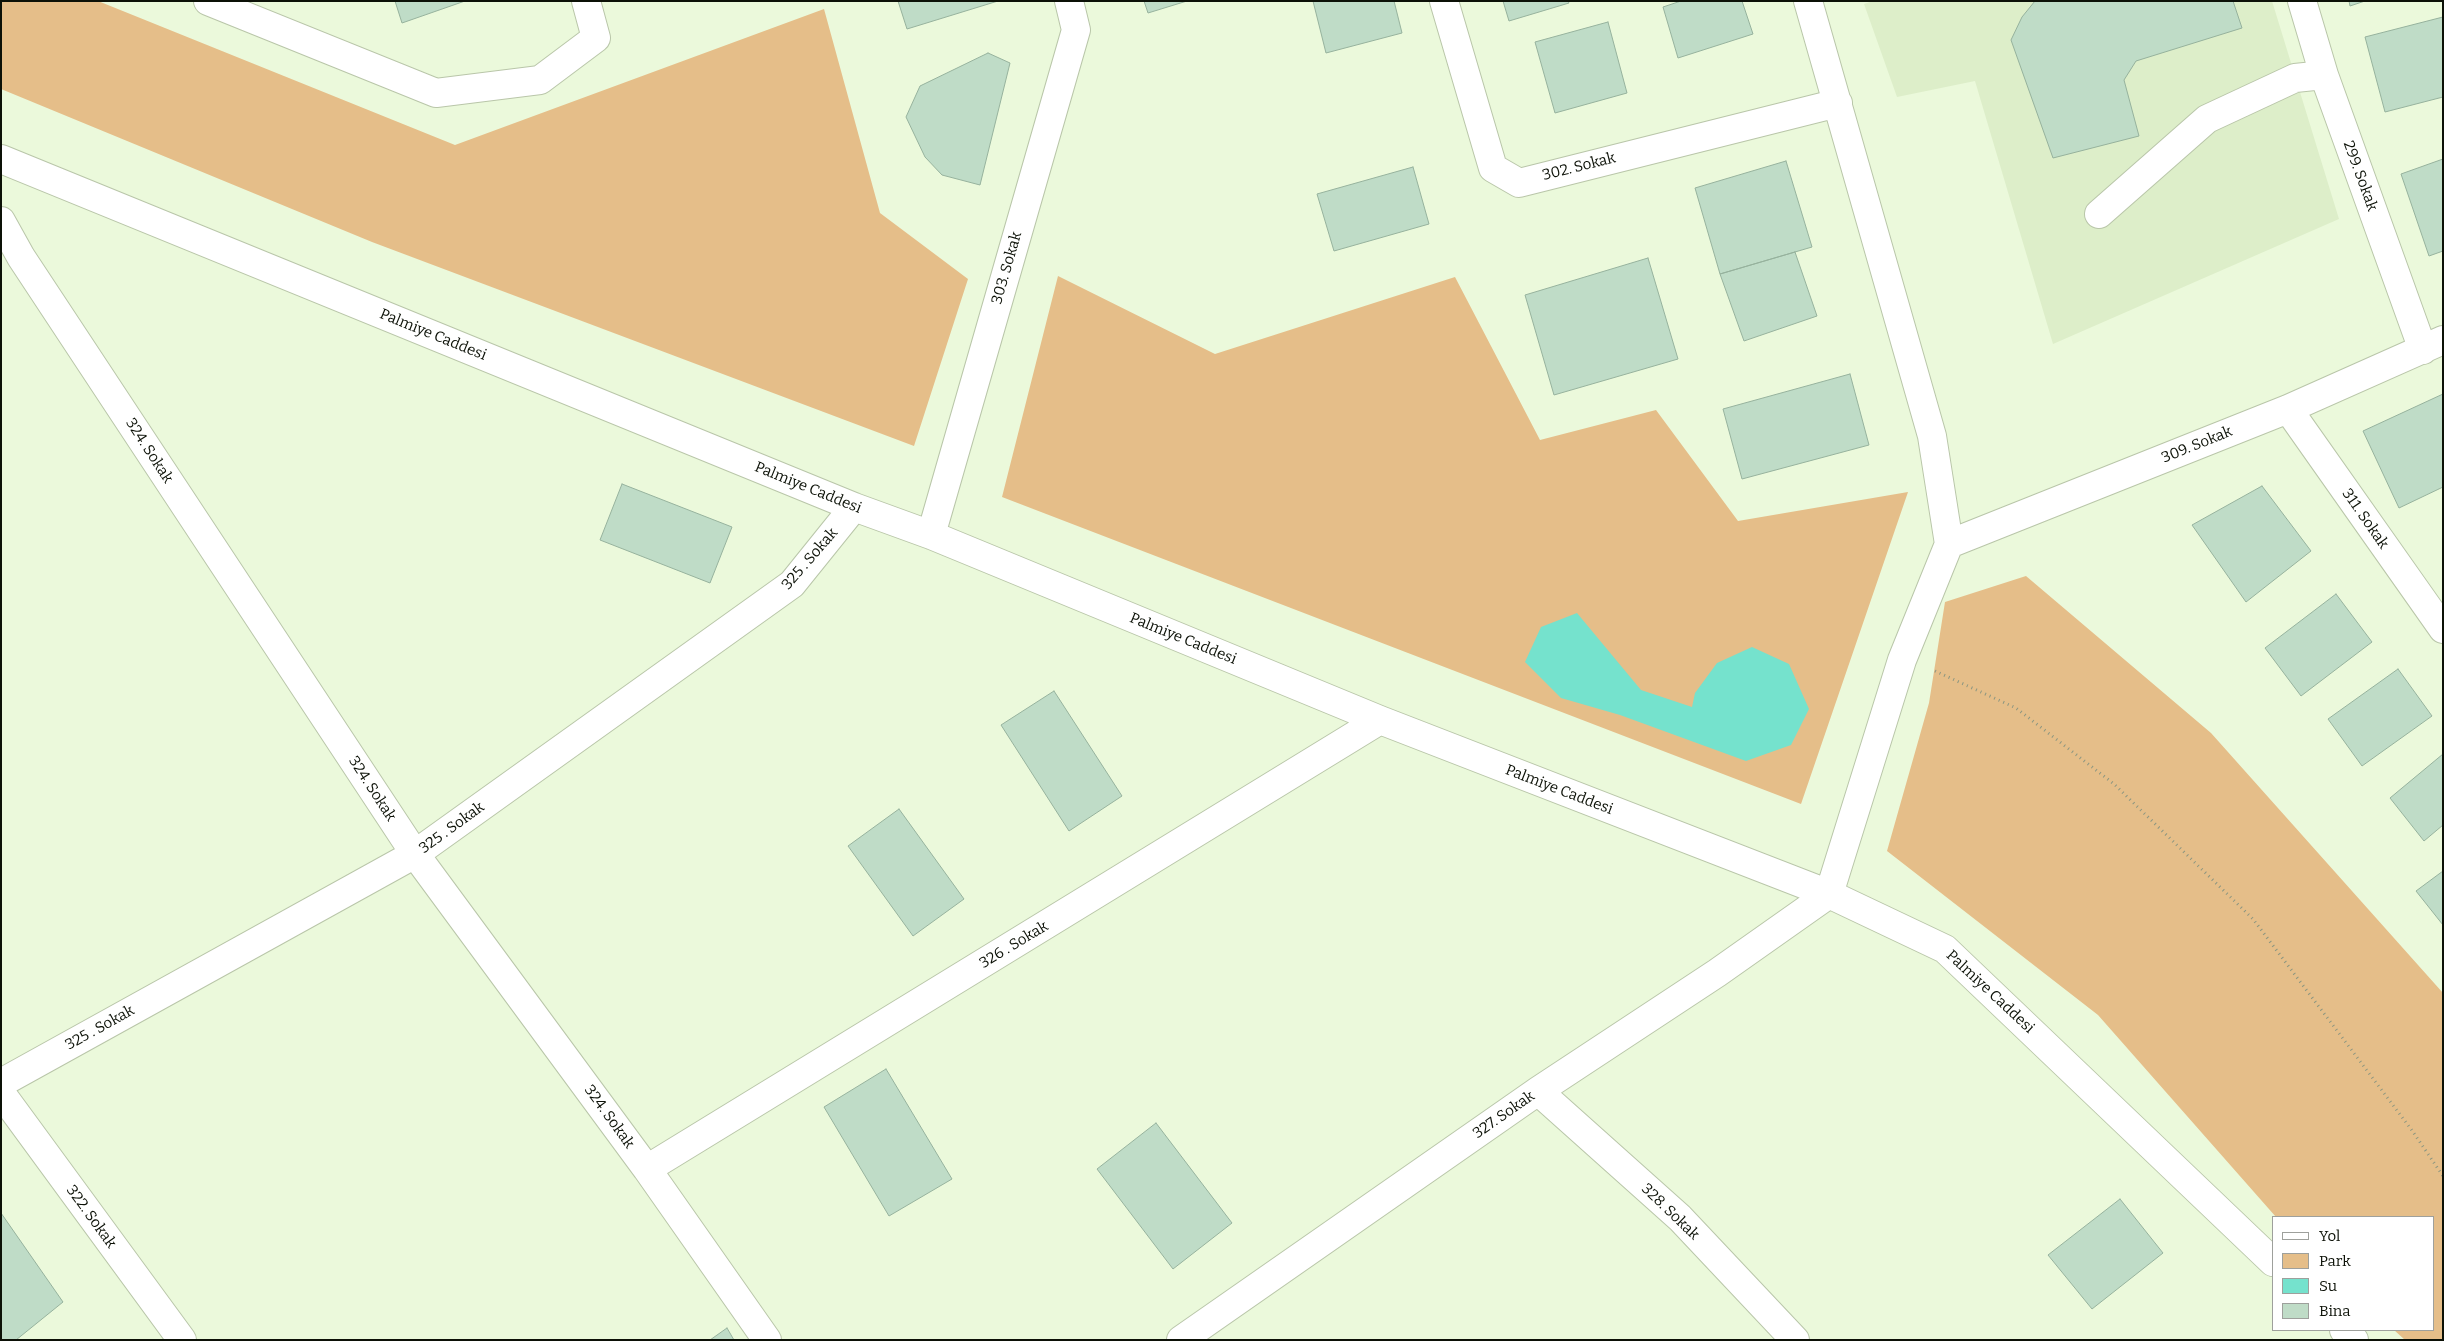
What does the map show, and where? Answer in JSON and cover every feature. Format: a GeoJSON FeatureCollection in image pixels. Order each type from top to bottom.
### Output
{"type":"FeatureCollection","features":[{"type":"Feature","properties":{"kind":"street"},"geometry":{"type":"LineString","coordinates":[[208,1],[436,93],[540,80],[596,38],[586,1]]}},
{"type":"Feature","properties":{"kind":"street","name":"303. Sokak"},"geometry":{"type":"LineString","coordinates":[[931,534],[1076,30],[1069,1]]}},
{"type":"Feature","properties":{"kind":"street","name":"302. Sokak"},"geometry":{"type":"LineString","coordinates":[[1444,1],[1493,168],[1518,183],[1838,103]]}},
{"type":"Feature","properties":{"kind":"street"},"geometry":{"type":"LineString","coordinates":[[1808,1],[1932,436],[1949,544],[1902,660],[1829,894]]}},
{"type":"Feature","properties":{"kind":"street","name":"299. Sokak"},"geometry":{"type":"LineString","coordinates":[[2302,1],[2324,75],[2433,345]]}},
{"type":"Feature","properties":{"kind":"street"},"geometry":{"type":"LineString","coordinates":[[2098,214],[2207,119],[2296,78],[2324,75]]}},
{"type":"Feature","properties":{"kind":"street","name":"Palmiye Caddesi"},"geometry":{"type":"LineString","coordinates":[[1,159],[854,507],[931,534],[1380,720],[1829,894],[1945,949],[2272,1261]]}},
{"type":"Feature","properties":{"kind":"street","name":"324. Sokak"},"geometry":{"type":"LineString","coordinates":[[1,221],[20,257],[415,854],[647,1169],[768,1340]]}},
{"type":"Feature","properties":{"kind":"street","name":"309. Sokak"},"geometry":{"type":"LineString","coordinates":[[1949,544],[2288,409],[2433,345]]}},
{"type":"Feature","properties":{"kind":"street","name":"311. Sokak"},"geometry":{"type":"LineString","coordinates":[[2288,409],[2443,629]]}},
{"type":"Feature","properties":{"kind":"street","name":"325 . Sokak"},"geometry":{"type":"LineString","coordinates":[[1,1083],[415,854],[792,584],[854,507]]}},
{"type":"Feature","properties":{"kind":"street","name":"326 . Sokak"},"geometry":{"type":"LineString","coordinates":[[647,1169],[1380,720]]}},
{"type":"Feature","properties":{"kind":"street","name":"327. Sokak"},"geometry":{"type":"LineString","coordinates":[[1181,1340],[1538,1091],[1717,973],[1829,894]]}},
{"type":"Feature","properties":{"kind":"street","name":"328. Sokak"},"geometry":{"type":"LineString","coordinates":[[1538,1091],[1680,1218],[1795,1340]]}},
{"type":"Feature","properties":{"kind":"street","name":"322. Sokak"},"geometry":{"type":"LineString","coordinates":[[1,1093],[182,1340]]}},
{"type":"Feature","properties":{"kind":"street"},"geometry":{"type":"LineString","coordinates":[[2345,1331],[2354,1340]]}},
{"type":"Feature","properties":{"kind":"path"},"geometry":{"type":"LineString","coordinates":[[1934,671],[2016,708],[2114,784],[2253,919],[2443,1176]]}},
{"type":"Feature","properties":{"kind":"shaded area"},"geometry":{"type":"Polygon","coordinates":[[[1873,1],[2272,1],[2339,219],[2053,344],[1975,81],[1897,97],[1864,4],[1873,1]]]}},
{"type":"Feature","properties":{"kind":"green space"},"geometry":{"type":"Polygon","coordinates":[[[1,1],[98,1],[455,145],[824,9],[880,213],[968,279],[914,446],[372,242],[1,89],[1,1]]]}},
{"type":"Feature","properties":{"kind":"green space"},"geometry":{"type":"Polygon","coordinates":[[[1058,276],[1215,354],[1455,277],[1540,440],[1656,410],[1738,521],[1908,492],[1801,804],[1002,497],[1058,276]]]}},
{"type":"Feature","properties":{"kind":"green space"},"geometry":{"type":"Polygon","coordinates":[[[2026,576],[2211,733],[2443,993],[2443,1340],[2405,1340],[2395,1331],[2434,1331],[2434,1216],[2275,1216],[2098,1015],[1887,851],[1929,703],[1945,602],[2026,576]]]}},
{"type":"Feature","properties":{"kind":"water"},"geometry":{"type":"Polygon","coordinates":[[[1577,613],[1641,690],[1692,707],[1695,693],[1717,663],[1752,647],[1789,664],[1809,709],[1791,745],[1746,761],[1620,715],[1561,698],[1525,662],[1541,627],[1577,613]]]}},
{"type":"Feature","properties":{"kind":"building"},"geometry":{"type":"Polygon","coordinates":[[[395,1],[465,1],[402,23],[395,1]]]}},
{"type":"Feature","properties":{"kind":"building"},"geometry":{"type":"Polygon","coordinates":[[[898,1],[998,1],[907,29],[898,1]]]}},
{"type":"Feature","properties":{"kind":"building"},"geometry":{"type":"Polygon","coordinates":[[[1144,1],[1187,1],[1148,13],[1144,1]]]}},
{"type":"Feature","properties":{"kind":"building"},"geometry":{"type":"Polygon","coordinates":[[[1313,1],[1394,1],[1402,33],[1326,53],[1313,1]]]}},
{"type":"Feature","properties":{"kind":"building"},"geometry":{"type":"Polygon","coordinates":[[[1503,1],[1568,1],[1569,3],[1509,21],[1503,1]]]}},
{"type":"Feature","properties":{"kind":"building"},"geometry":{"type":"Polygon","coordinates":[[[1681,1],[1742,1],[1753,34],[1678,58],[1663,7],[1681,1]]]}},
{"type":"Feature","properties":{"kind":"building"},"geometry":{"type":"Polygon","coordinates":[[[2035,1],[2233,1],[2242,28],[2136,61],[2124,80],[2139,136],[2053,158],[2011,40],[2022,17],[2035,1]]]}},
{"type":"Feature","properties":{"kind":"building"},"geometry":{"type":"Polygon","coordinates":[[[2349,1],[2365,1],[2350,6],[2349,1]]]}},
{"type":"Feature","properties":{"kind":"building"},"geometry":{"type":"Polygon","coordinates":[[[2443,17],[2443,97],[2385,112],[2365,37],[2443,17]]]}},
{"type":"Feature","properties":{"kind":"building"},"geometry":{"type":"Polygon","coordinates":[[[1608,22],[1627,93],[1555,113],[1535,42],[1608,22]]]}},
{"type":"Feature","properties":{"kind":"building"},"geometry":{"type":"Polygon","coordinates":[[[988,53],[1010,63],[980,185],[942,175],[925,157],[906,117],[920,86],[988,53]]]}},
{"type":"Feature","properties":{"kind":"building"},"geometry":{"type":"Polygon","coordinates":[[[2443,159],[2443,251],[2429,256],[2401,174],[2443,159]]]}},
{"type":"Feature","properties":{"kind":"building"},"geometry":{"type":"Polygon","coordinates":[[[1786,161],[1812,247],[1720,274],[1695,188],[1786,161]]]}},
{"type":"Feature","properties":{"kind":"building"},"geometry":{"type":"Polygon","coordinates":[[[1413,167],[1429,224],[1334,251],[1317,194],[1413,167]]]}},
{"type":"Feature","properties":{"kind":"building"},"geometry":{"type":"Polygon","coordinates":[[[1795,252],[1817,316],[1744,341],[1720,274],[1795,252]]]}},
{"type":"Feature","properties":{"kind":"building"},"geometry":{"type":"Polygon","coordinates":[[[1648,258],[1678,359],[1554,395],[1525,295],[1648,258]]]}},
{"type":"Feature","properties":{"kind":"building"},"geometry":{"type":"Polygon","coordinates":[[[1850,374],[1869,445],[1742,479],[1723,409],[1850,374]]]}},
{"type":"Feature","properties":{"kind":"building"},"geometry":{"type":"Polygon","coordinates":[[[2443,394],[2443,487],[2399,508],[2363,431],[2443,394]]]}},
{"type":"Feature","properties":{"kind":"building"},"geometry":{"type":"Polygon","coordinates":[[[622,484],[732,527],[710,583],[600,540],[622,484]]]}},
{"type":"Feature","properties":{"kind":"building"},"geometry":{"type":"Polygon","coordinates":[[[2262,486],[2311,551],[2246,602],[2192,525],[2262,486]]]}},
{"type":"Feature","properties":{"kind":"building"},"geometry":{"type":"Polygon","coordinates":[[[2336,594],[2372,642],[2301,696],[2265,648],[2336,594]]]}},
{"type":"Feature","properties":{"kind":"building"},"geometry":{"type":"Polygon","coordinates":[[[2398,669],[2432,716],[2362,766],[2328,719],[2398,669]]]}},
{"type":"Feature","properties":{"kind":"building"},"geometry":{"type":"Polygon","coordinates":[[[1054,691],[1122,796],[1069,831],[1001,725],[1054,691]]]}},
{"type":"Feature","properties":{"kind":"building"},"geometry":{"type":"Polygon","coordinates":[[[2443,754],[2443,825],[2424,841],[2390,798],[2443,754]]]}},
{"type":"Feature","properties":{"kind":"building"},"geometry":{"type":"Polygon","coordinates":[[[899,809],[964,899],[913,936],[848,846],[899,809]]]}},
{"type":"Feature","properties":{"kind":"building"},"geometry":{"type":"Polygon","coordinates":[[[2443,871],[2443,925],[2416,891],[2443,871]]]}},
{"type":"Feature","properties":{"kind":"building"},"geometry":{"type":"Polygon","coordinates":[[[886,1069],[952,1179],[889,1216],[824,1107],[886,1069]]]}},
{"type":"Feature","properties":{"kind":"building"},"geometry":{"type":"Polygon","coordinates":[[[1156,1123],[1232,1223],[1173,1269],[1097,1169],[1156,1123]]]}},
{"type":"Feature","properties":{"kind":"building"},"geometry":{"type":"Polygon","coordinates":[[[2120,1199],[2163,1253],[2092,1309],[2048,1255],[2120,1199]]]}},
{"type":"Feature","properties":{"kind":"building"},"geometry":{"type":"Polygon","coordinates":[[[1,1213],[63,1302],[16,1340],[1,1340],[1,1213]]]}},
{"type":"Feature","properties":{"kind":"building"},"geometry":{"type":"Polygon","coordinates":[[[727,1328],[734,1340],[710,1340],[727,1328]]]}}]}
